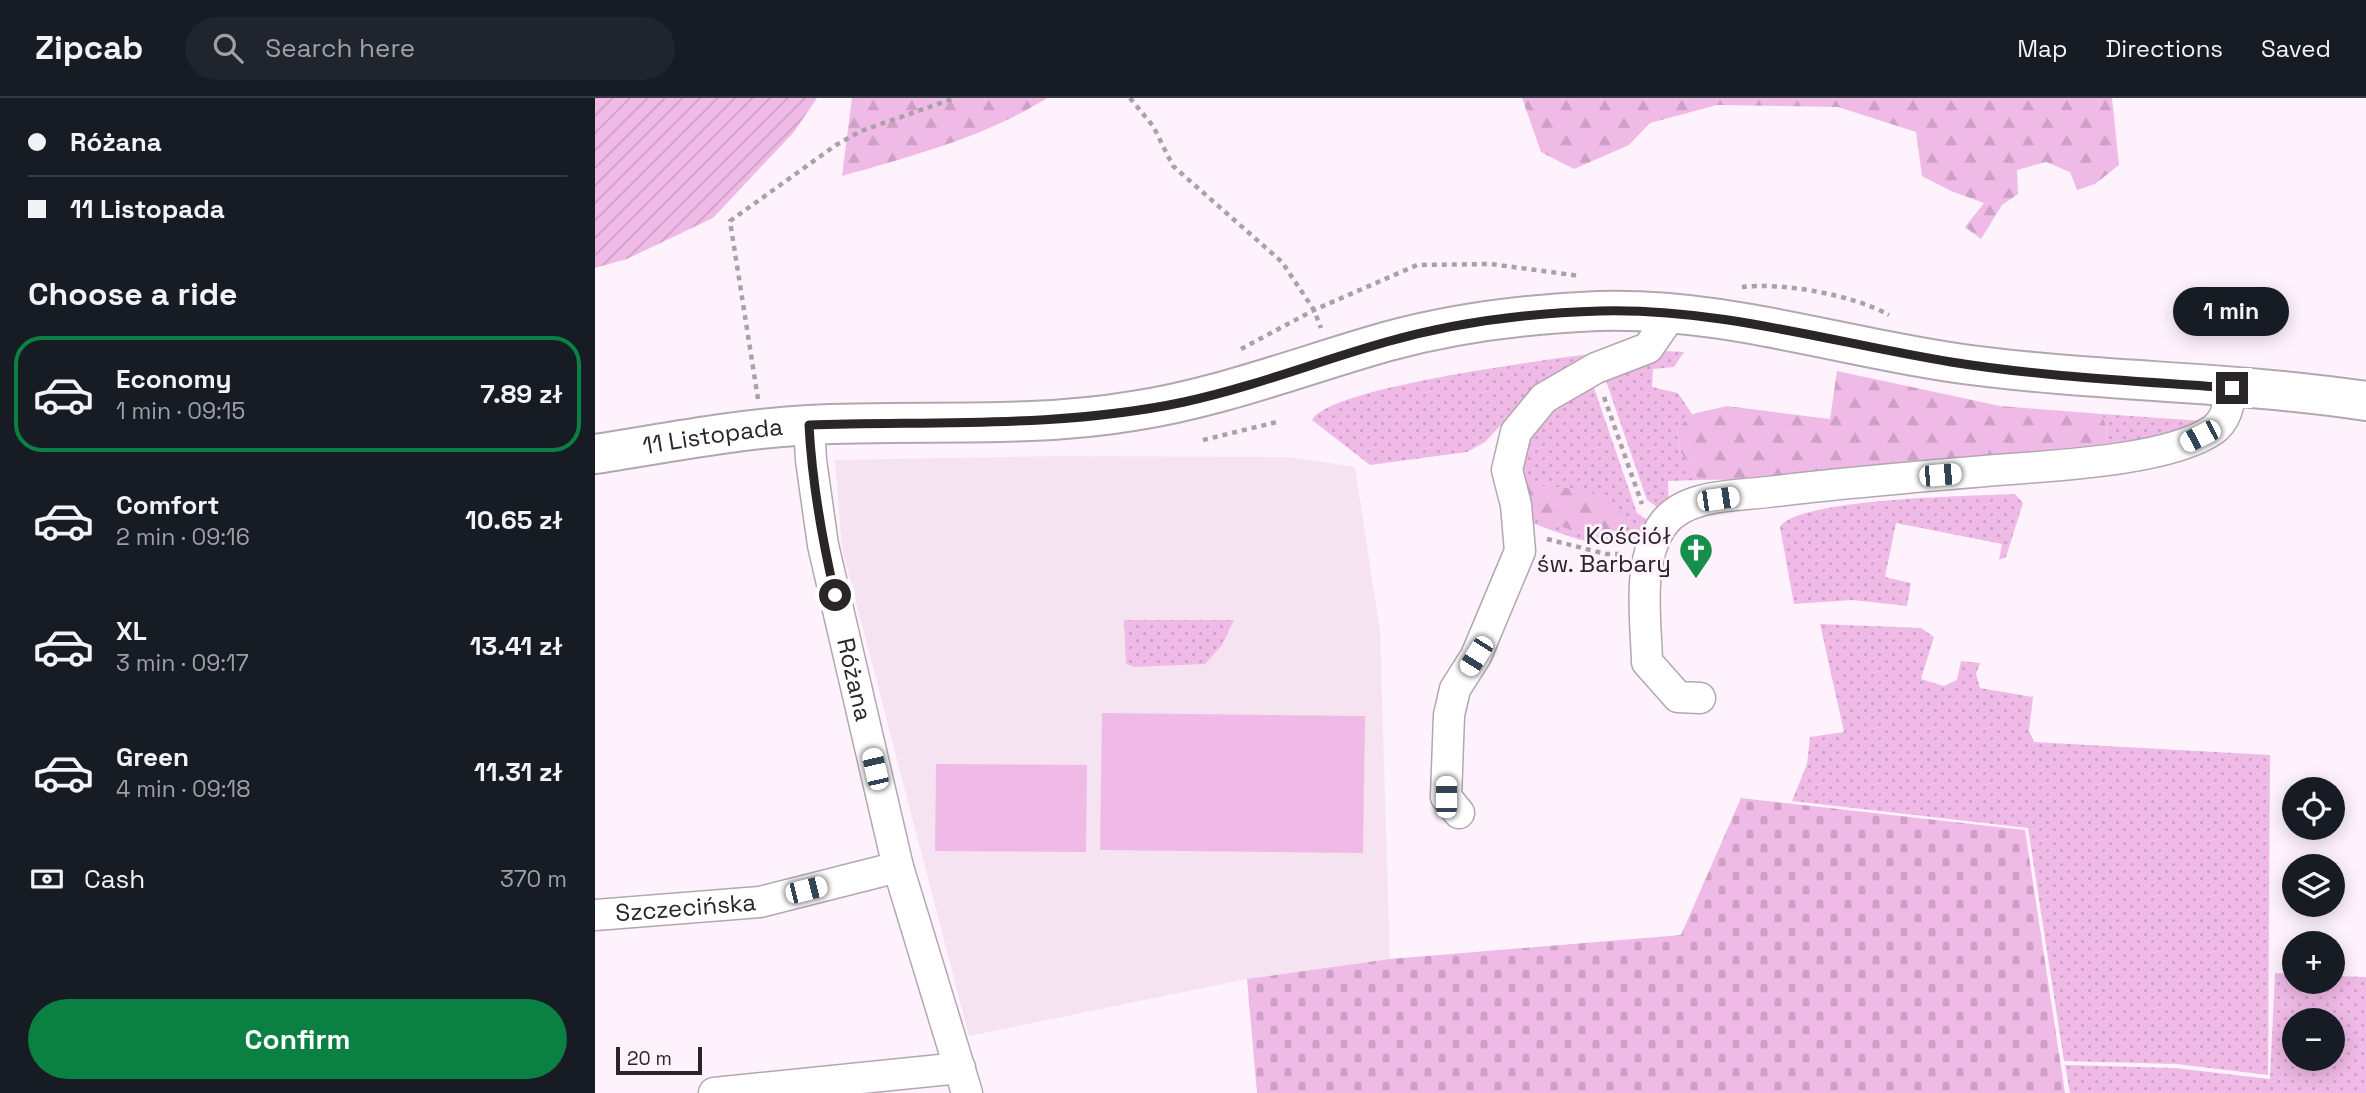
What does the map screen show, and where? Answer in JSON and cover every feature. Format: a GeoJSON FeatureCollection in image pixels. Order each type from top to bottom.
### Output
{"type":"FeatureCollection","features":[{"type":"Feature","properties":{"kind":"main road","name":"11 Listopada"},"geometry":{"type":"LineString","coordinates":[[595,454],[756,429],[809,425],[948,423],[1129,412],[1237,388],[1388,341],[1439,329],[1541,314],[1673,312],[1812,334],[1955,363],[2059,376],[2366,401]]}},
{"type":"Feature","properties":{"kind":"street"},"geometry":{"type":"LineString","coordinates":[[1459,813],[1446,797],[1449,715],[1455,689],[1476,656],[1520,551],[1507,470],[1516,432],[1544,398],[1596,368],[1648,348],[1673,312]]}},
{"type":"Feature","properties":{"kind":"street"},"geometry":{"type":"LineString","coordinates":[[1700,698],[1678,697],[1647,662],[1645,584],[1651,552],[1664,522],[1693,503],[1839,483],[2103,461],[2186,443],[2215,429],[2228,410],[2232,388]]}},
{"type":"Feature","properties":{"kind":"street","name":"Różana"},"geometry":{"type":"LineString","coordinates":[[809,425],[823,545],[898,867],[963,1081]]}},
{"type":"Feature","properties":{"kind":"street","name":"Szczecińska"},"geometry":{"type":"LineString","coordinates":[[595,915],[759,902],[898,867]]}},
{"type":"Feature","properties":{"kind":"street"},"geometry":{"type":"LineString","coordinates":[[714,1093],[963,1081]]}},
{"type":"Feature","properties":{"kind":"path"},"geometry":{"type":"LineString","coordinates":[[745,404],[758,402],[730,221],[844,141],[901,116],[955,98]]}},
{"type":"Feature","properties":{"kind":"path"},"geometry":{"type":"LineString","coordinates":[[1129,98],[1153,126],[1173,166],[1282,262],[1314,310]]}},
{"type":"Feature","properties":{"kind":"path"},"geometry":{"type":"LineString","coordinates":[[1779,286],[1872,305]]}},
{"type":"Feature","properties":{"kind":"path"},"geometry":{"type":"LineString","coordinates":[[1596,368],[1644,508],[1664,522]]}},
{"type":"Feature","properties":{"kind":"path"},"geometry":{"type":"LineString","coordinates":[[1203,440],[1277,422]]}},
{"type":"Feature","properties":{"kind":"path"},"geometry":{"type":"LineString","coordinates":[[1517,527],[1561,544],[1606,554],[1651,552]]}},
{"type":"Feature","properties":{"kind":"shaded area"},"geometry":{"type":"Polygon","coordinates":[[[1064,456],[1289,457],[1355,467],[1380,632],[1390,959],[1247,979],[969,1036],[842,548],[835,460],[1064,456]]]}},
{"type":"Feature","properties":{"kind":"green space"},"geometry":{"type":"Polygon","coordinates":[[[595,98],[817,98],[794,132],[713,218],[627,259],[595,268],[595,98]]]}},
{"type":"Feature","properties":{"kind":"green space"},"geometry":{"type":"Polygon","coordinates":[[[852,98],[1047,98],[973,135],[842,176],[852,98]]]}},
{"type":"Feature","properties":{"kind":"green space"},"geometry":{"type":"Polygon","coordinates":[[[1522,98],[2112,98],[2119,165],[2095,184],[2077,190],[2070,172],[2046,162],[2017,170],[2018,194],[2002,205],[1981,239],[1965,227],[1984,203],[1951,191],[1922,176],[1916,132],[1838,107],[1717,105],[1650,123],[1629,145],[1574,169],[1541,152],[1522,98]]]}},
{"type":"Feature","properties":{"kind":"green space"},"geometry":{"type":"Polygon","coordinates":[[[1619,350],[1534,390],[1485,442],[1467,452],[1370,465],[1312,420],[1328,407],[1404,384],[1619,350]]]}},
{"type":"Feature","properties":{"kind":"green space"},"geometry":{"type":"Polygon","coordinates":[[[1667,351],[1684,352],[1674,367],[1653,369],[1652,387],[1678,393],[1692,414],[1677,429],[1680,451],[1699,480],[1668,481],[1669,515],[1647,500],[1604,375],[1667,351]]]}},
{"type":"Feature","properties":{"kind":"green space"},"geometry":{"type":"Polygon","coordinates":[[[1837,371],[2000,406],[2102,414],[2108,433],[2102,452],[1768,479],[1699,480],[1680,451],[1677,429],[1692,414],[1727,406],[1830,419],[1837,371]]]}},
{"type":"Feature","properties":{"kind":"green space"},"geometry":{"type":"Polygon","coordinates":[[[1592,382],[1637,513],[1656,526],[1623,542],[1607,544],[1576,539],[1525,521],[1518,443],[1526,428],[1592,382]]]}},
{"type":"Feature","properties":{"kind":"green space"},"geometry":{"type":"Polygon","coordinates":[[[2102,414],[2203,421],[2195,428],[2102,452],[2108,433],[2102,414]]]}},
{"type":"Feature","properties":{"kind":"green space"},"geometry":{"type":"Polygon","coordinates":[[[1534,485],[1583,491],[1607,500],[1621,515],[1626,537],[1608,541],[1530,517],[1523,487],[1534,485]]]}},
{"type":"Feature","properties":{"kind":"green space"},"geometry":{"type":"Polygon","coordinates":[[[2015,494],[2023,503],[2006,557],[1999,560],[2002,544],[1896,523],[1885,577],[1911,583],[1907,606],[1853,600],[1794,604],[1780,527],[1793,517],[1852,504],[1890,500],[2015,494]]]}},
{"type":"Feature","properties":{"kind":"green space"},"geometry":{"type":"Polygon","coordinates":[[[1124,620],[1234,620],[1222,645],[1205,664],[1134,667],[1126,664],[1124,620]]]}},
{"type":"Feature","properties":{"kind":"green space"},"geometry":{"type":"Polygon","coordinates":[[[1820,624],[1921,628],[1934,637],[1921,679],[1944,686],[1957,680],[1961,661],[1980,663],[1976,674],[1980,688],[2033,697],[2029,731],[2034,742],[2270,755],[2268,1075],[2177,1064],[2064,1061],[2028,828],[1792,801],[1807,764],[1810,737],[1844,732],[1820,624]]]}},
{"type":"Feature","properties":{"kind":"green space"},"geometry":{"type":"Polygon","coordinates":[[[1102,713],[1365,716],[1363,853],[1100,850],[1102,713]]]}},
{"type":"Feature","properties":{"kind":"green space"},"geometry":{"type":"Polygon","coordinates":[[[936,764],[1087,765],[1086,852],[935,851],[936,764]]]}},
{"type":"Feature","properties":{"kind":"green space"},"geometry":{"type":"Polygon","coordinates":[[[1741,798],[2025,830],[2065,1093],[1257,1093],[1247,979],[1390,959],[1681,935],[1741,798]]]}},
{"type":"Feature","properties":{"kind":"green space"},"geometry":{"type":"Polygon","coordinates":[[[2275,973],[2282,973],[2282,994],[2345,994],[2345,976],[2366,977],[2366,1093],[2070,1093],[2065,1065],[2174,1068],[2270,1079],[2275,973]]]}},
{"type":"Feature","properties":{"kind":"place","name":"Kościół św. Barbary"},"geometry":{"type":"Point","coordinates":[1696,580]}},
{"type":"Feature","properties":{"kind":"route"},"geometry":{"type":"LineString","coordinates":[[835,595],[823,545],[809,425],[934,424],[1129,412],[1237,388],[1388,341],[1493,320],[1600,311],[1673,312],[1812,334],[1955,363],[2059,376],[2232,388]]}}]}
